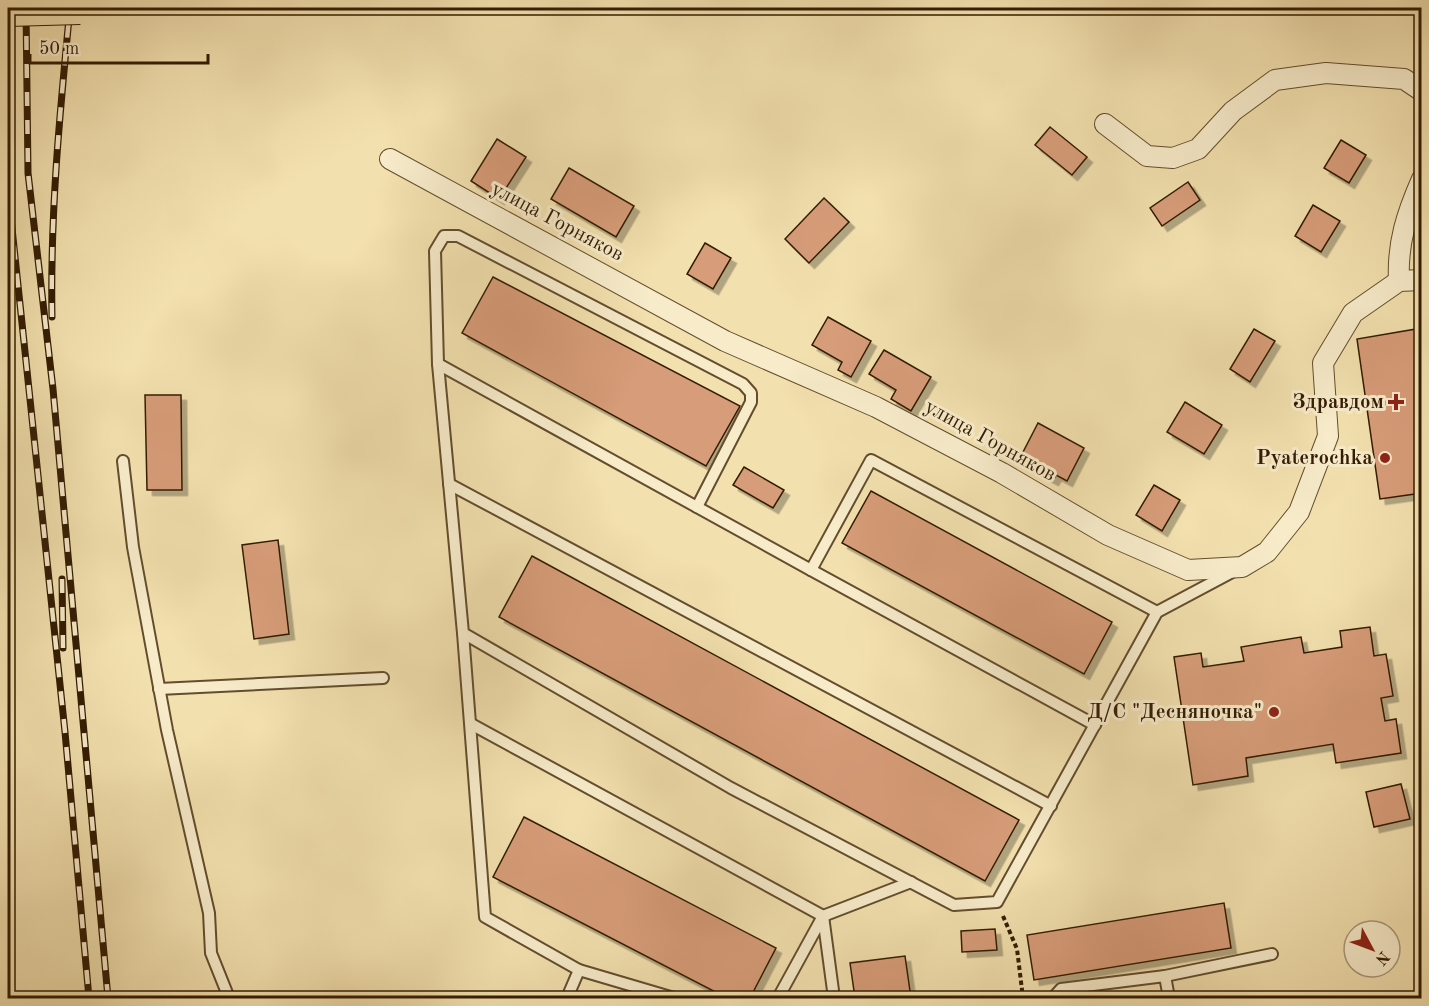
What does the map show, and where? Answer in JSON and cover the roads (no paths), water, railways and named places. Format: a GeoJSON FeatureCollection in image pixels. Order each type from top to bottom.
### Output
{"type":"FeatureCollection","features":[{"type":"Feature","properties":{"kind":"main road"},"geometry":{"type":"LineString","coordinates":[[8,10],[80,8]]}},
{"type":"Feature","properties":{"kind":"street"},"geometry":{"type":"LineString","coordinates":[[1105,124],[1147,156],[1173,158],[1198,149],[1233,111],[1275,80],[1326,73],[1404,79],[1422,91]]}},
{"type":"Feature","properties":{"kind":"street","name":"улица Горняков"},"geometry":{"type":"LineString","coordinates":[[390,159],[725,341],[876,407],[1002,473],[1108,535],[1188,570],[1242,567],[1267,552],[1299,512],[1328,436],[1323,363],[1353,313],[1399,281]]}},
{"type":"Feature","properties":{"kind":"street"},"geometry":{"type":"LineString","coordinates":[[1422,179],[1407,214],[1398,254],[1399,281],[1422,280]]}},
{"type":"Feature","properties":{"kind":"lane"},"geometry":{"type":"LineString","coordinates":[[674,999],[579,970],[485,917],[471,724],[438,364],[435,251],[444,236],[458,236],[743,384],[751,393],[751,402],[697,507]]}},
{"type":"Feature","properties":{"kind":"lane"},"geometry":{"type":"LineString","coordinates":[[438,364],[1095,725]]}},
{"type":"Feature","properties":{"kind":"lane"},"geometry":{"type":"LineString","coordinates":[[811,570],[871,460],[1157,612]]}},
{"type":"Feature","properties":{"kind":"lane"},"geometry":{"type":"LineString","coordinates":[[123,461],[134,547],[159,689],[208,913],[211,953],[229,999]]}},
{"type":"Feature","properties":{"kind":"lane"},"geometry":{"type":"LineString","coordinates":[[449,484],[1051,806]]}},
{"type":"Feature","properties":{"kind":"lane"},"geometry":{"type":"LineString","coordinates":[[463,633],[731,788],[954,905],[997,902],[1157,612],[1242,567]]}},
{"type":"Feature","properties":{"kind":"lane"},"geometry":{"type":"LineString","coordinates":[[159,689],[383,678]]}},
{"type":"Feature","properties":{"kind":"lane"},"geometry":{"type":"LineString","coordinates":[[471,724],[824,916]]}},
{"type":"Feature","properties":{"kind":"lane"},"geometry":{"type":"LineString","coordinates":[[778,999],[824,916],[911,882]]}},
{"type":"Feature","properties":{"kind":"lane"},"geometry":{"type":"LineString","coordinates":[[824,916],[834,999]]}},
{"type":"Feature","properties":{"kind":"lane"},"geometry":{"type":"LineString","coordinates":[[1053,999],[1061,989],[1165,976],[1272,954]]}},
{"type":"Feature","properties":{"kind":"lane"},"geometry":{"type":"LineString","coordinates":[[567,999],[579,970]]}},
{"type":"Feature","properties":{"kind":"lane"},"geometry":{"type":"LineString","coordinates":[[1165,976],[1169,999]]}},
{"type":"Feature","properties":{"kind":"railway"},"geometry":{"type":"LineString","coordinates":[[26,8],[28,173],[53,389],[108,998]]}},
{"type":"Feature","properties":{"kind":"railway"},"geometry":{"type":"LineString","coordinates":[[52,317],[54,201],[70,8]]}},
{"type":"Feature","properties":{"kind":"railway"},"geometry":{"type":"LineString","coordinates":[[8,190],[65,732],[89,998]]}},
{"type":"Feature","properties":{"kind":"railway"},"geometry":{"type":"LineString","coordinates":[[62,579],[63,648]]}},
{"type":"Feature","properties":{"kind":"place","name":"Здравдом"},"geometry":{"type":"Point","coordinates":[1396,402]}},
{"type":"Feature","properties":{"kind":"place","name":"Pyaterochka"},"geometry":{"type":"Point","coordinates":[1385,458]}},
{"type":"Feature","properties":{"kind":"place","name":"Д/С \"Десняночка\""},"geometry":{"type":"Point","coordinates":[1274,712]}}]}
